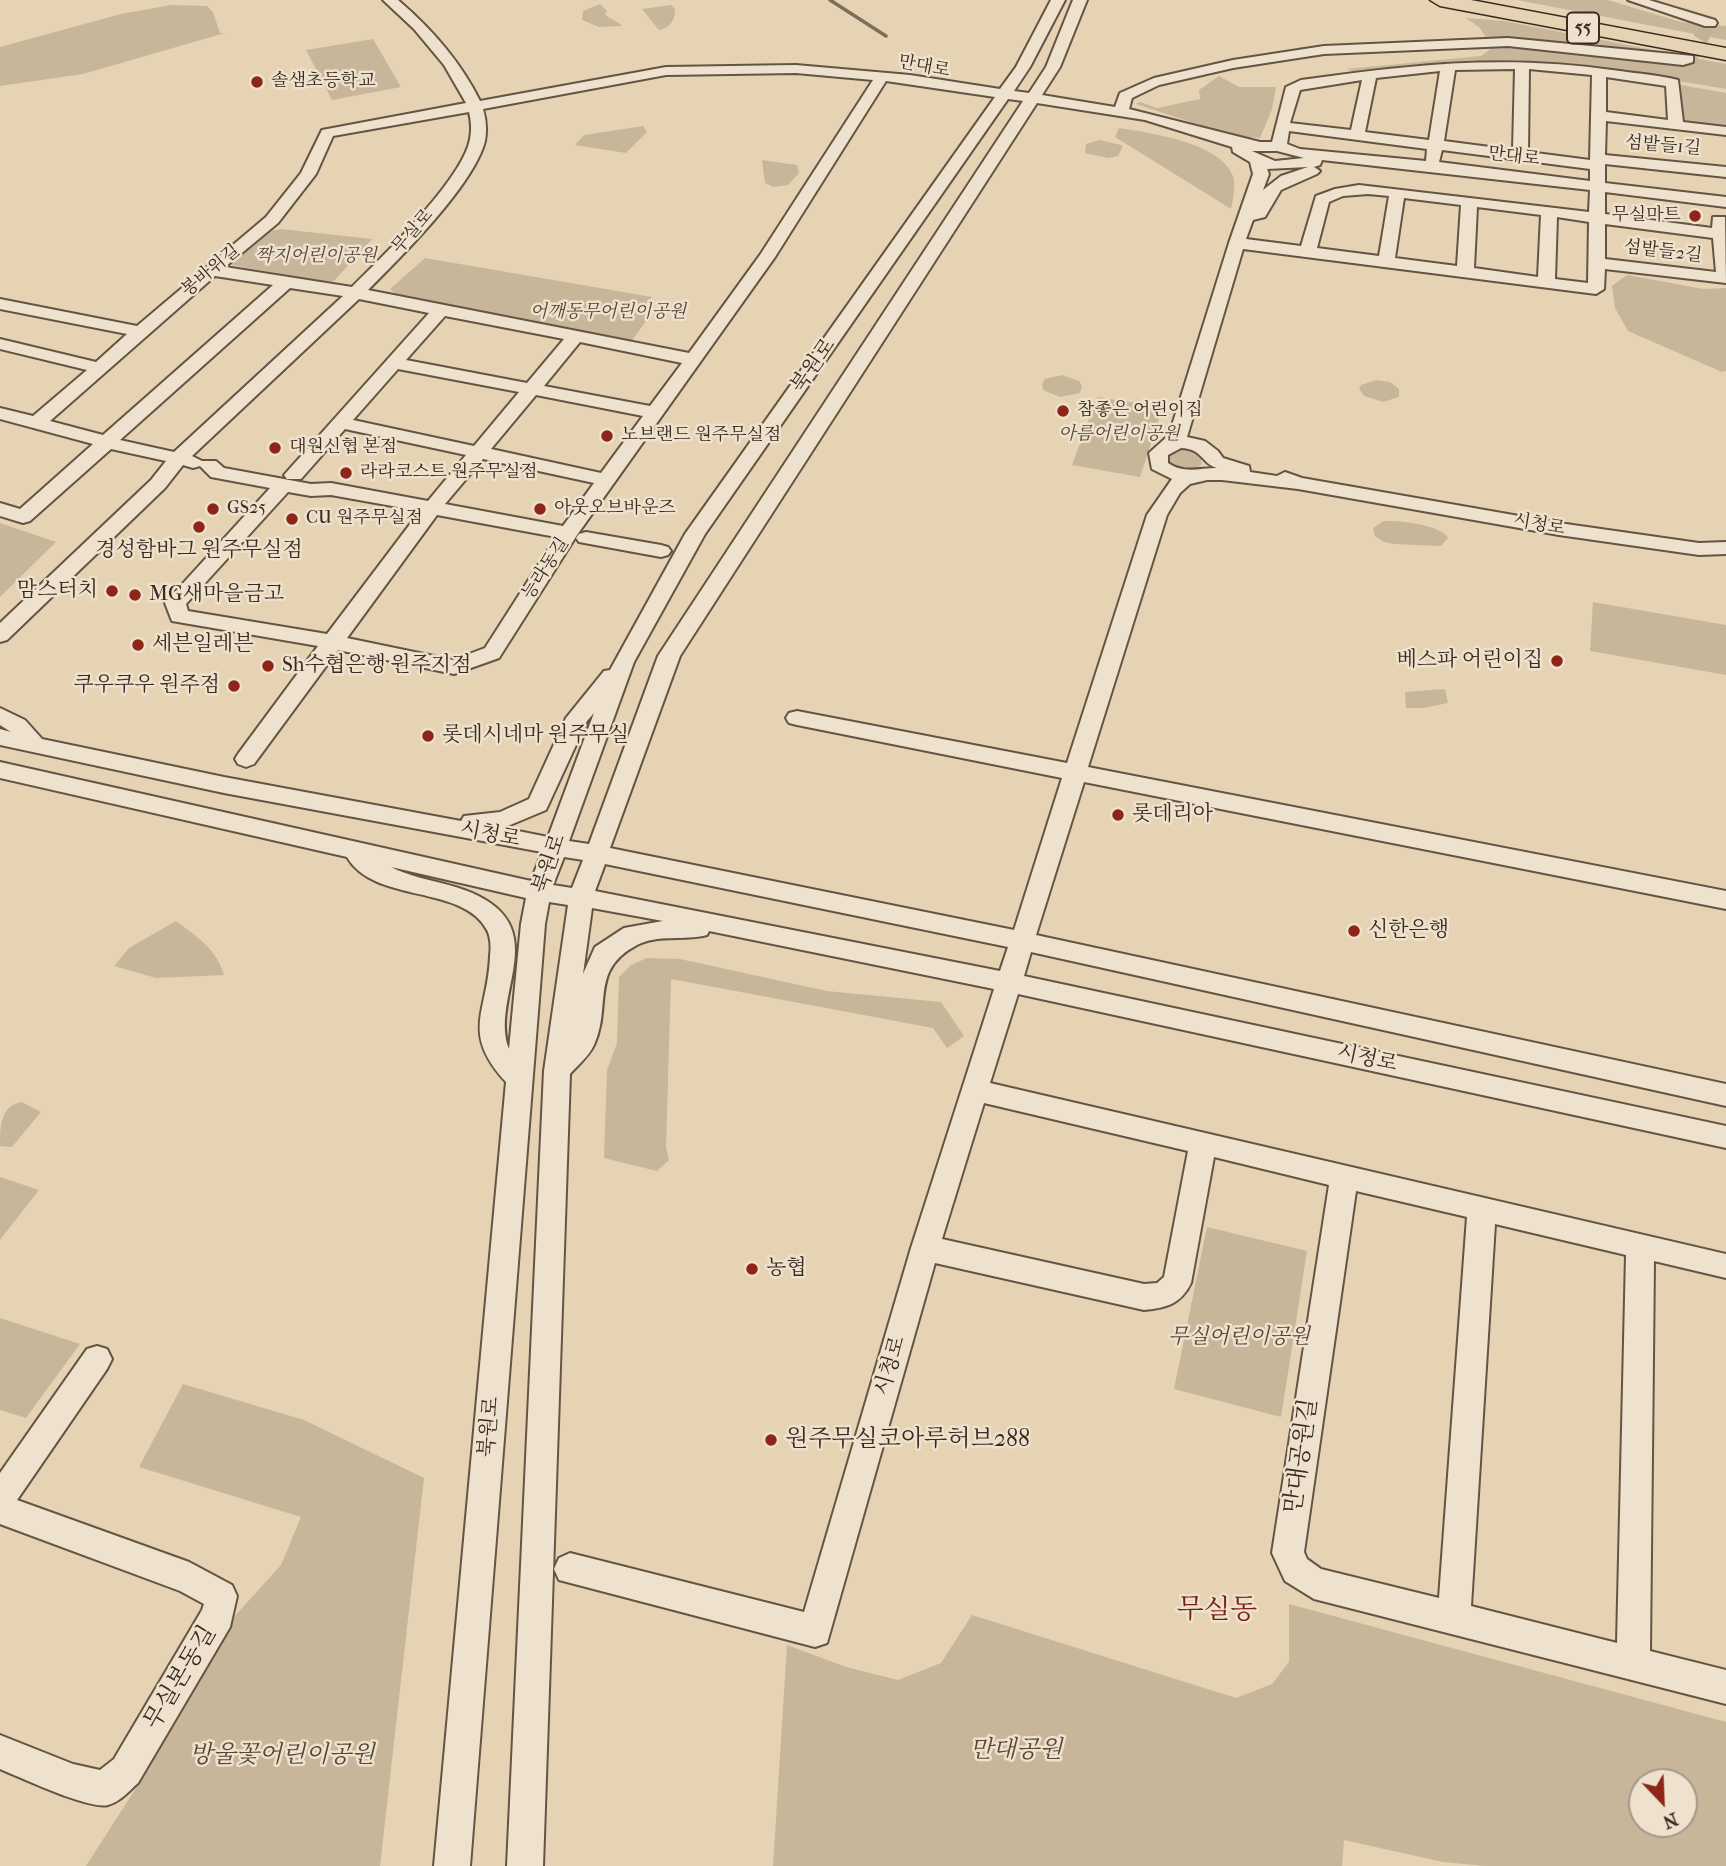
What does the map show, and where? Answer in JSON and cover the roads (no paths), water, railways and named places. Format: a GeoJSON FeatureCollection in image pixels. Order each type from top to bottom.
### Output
{"type":"FeatureCollection","features":[{"type":"Feature","properties":{"kind":"highway","name":"55"},"geometry":{"type":"LineString","coordinates":[[1440,0],[1726,54]]}},
{"type":"Feature","properties":{"kind":"highway","name":"55"},"geometry":{"type":"LineString","coordinates":[[1479,0],[1726,47]]}},
{"type":"Feature","properties":{"kind":"street","name":"무실로"},"geometry":{"type":"LineString","coordinates":[[0,635],[158,484],[178,459],[356,293],[407,240],[454,184],[478,138],[478,116],[454,67],[411,16],[390,0]]}},
{"type":"Feature","properties":{"kind":"street","name":"북원로"},"geometry":{"type":"LineString","coordinates":[[452,1866],[533,925],[539,891],[623,662],[695,534],[1023,67],[1058,0]]}},
{"type":"Feature","properties":{"kind":"street","name":"북원로"},"geometry":{"type":"LineString","coordinates":[[525,1866],[557,1071],[581,897],[594,854],[669,656],[964,200],[1031,109],[1053,67],[1080,0]]}},
{"type":"Feature","properties":{"kind":"street"},"geometry":{"type":"LineString","coordinates":[[1635,0],[1710,23]]}},
{"type":"Feature","properties":{"kind":"street"},"geometry":{"type":"LineString","coordinates":[[1051,116],[1111,112],[1125,96],[1154,82],[1233,64],[1324,50],[1508,42],[1683,61],[1688,59]]}},
{"type":"Feature","properties":{"kind":"street"},"geometry":{"type":"LineString","coordinates":[[1520,156],[1522,65]]}},
{"type":"Feature","properties":{"kind":"street"},"geometry":{"type":"LineString","coordinates":[[1279,146],[1293,87],[1448,67],[1522,65],[1673,83],[1676,125]]}},
{"type":"Feature","properties":{"kind":"street"},"geometry":{"type":"LineString","coordinates":[[931,86],[979,83],[1023,67]]}},
{"type":"Feature","properties":{"kind":"street"},"geometry":{"type":"LineString","coordinates":[[1053,67],[1065,93],[1111,112]]}},
{"type":"Feature","properties":{"kind":"street"},"geometry":{"type":"LineString","coordinates":[[1432,166],[1448,67]]}},
{"type":"Feature","properties":{"kind":"street","name":"만대로"},"geometry":{"type":"LineString","coordinates":[[474,105],[666,71],[796,69],[881,78],[1001,97],[1031,109],[1147,116],[1257,154],[1267,164],[1293,160],[1432,166],[1597,189],[1726,202]]}},
{"type":"Feature","properties":{"kind":"street","name":"섬밭들1길"},"geometry":{"type":"LineString","coordinates":[[1597,162],[1599,73]]}},
{"type":"Feature","properties":{"kind":"street"},"geometry":{"type":"LineString","coordinates":[[1357,135],[1370,75]]}},
{"type":"Feature","properties":{"kind":"street","name":"능라동길"},"geometry":{"type":"LineString","coordinates":[[441,310],[175,603],[179,616],[332,642],[454,667],[492,653],[577,536],[607,480],[767,257],[881,78]]}},
{"type":"Feature","properties":{"kind":"street"},"geometry":{"type":"LineString","coordinates":[[931,86],[974,104],[977,111],[966,149]]}},
{"type":"Feature","properties":{"kind":"street","name":"봉바위길"},"geometry":{"type":"LineString","coordinates":[[37,423],[272,220],[308,174],[327,133],[474,105]]}},
{"type":"Feature","properties":{"kind":"street","name":"만대로"},"geometry":{"type":"LineString","coordinates":[[1111,112],[1257,154],[1279,146],[1293,160]]}},
{"type":"Feature","properties":{"kind":"street","name":"섬밭들1길"},"geometry":{"type":"LineString","coordinates":[[1598,116],[1726,131]]}},
{"type":"Feature","properties":{"kind":"street","name":"섬밭들1길"},"geometry":{"type":"LineString","coordinates":[[1282,126],[1520,156],[1726,172]]}},
{"type":"Feature","properties":{"kind":"street"},"geometry":{"type":"LineString","coordinates":[[1174,130],[1226,154],[1237,163],[1247,176],[1252,214]]}},
{"type":"Feature","properties":{"kind":"street"},"geometry":{"type":"LineString","coordinates":[[1157,515],[1154,505],[1165,481],[1164,470],[1156,459],[1158,453],[1178,437],[1243,244],[1261,174],[1257,154]]}},
{"type":"Feature","properties":{"kind":"street"},"geometry":{"type":"LineString","coordinates":[[1252,214],[1268,179],[1293,160],[1597,189],[1722,220],[1724,278]]}},
{"type":"Feature","properties":{"kind":"street","name":"섬밭들2길"},"geometry":{"type":"LineString","coordinates":[[1243,244],[1596,289],[1597,162]]}},
{"type":"Feature","properties":{"kind":"street"},"geometry":{"type":"LineString","coordinates":[[1252,214],[1263,211],[1268,195],[1284,180],[1328,168],[1378,166]]}},
{"type":"Feature","properties":{"kind":"street"},"geometry":{"type":"LineString","coordinates":[[1308,252],[1322,199],[1336,191],[1351,189],[1397,192],[1598,218]]}},
{"type":"Feature","properties":{"kind":"street"},"geometry":{"type":"LineString","coordinates":[[1386,262],[1397,192]]}},
{"type":"Feature","properties":{"kind":"street"},"geometry":{"type":"LineString","coordinates":[[1465,274],[1469,202]]}},
{"type":"Feature","properties":{"kind":"street"},"geometry":{"type":"LineString","coordinates":[[1546,284],[1549,212]]}},
{"type":"Feature","properties":{"kind":"street","name":"섬밭들2길"},"geometry":{"type":"LineString","coordinates":[[1598,218],[1722,220]]}},
{"type":"Feature","properties":{"kind":"street"},"geometry":{"type":"LineString","coordinates":[[1197,445],[1194,438],[1243,244]]}},
{"type":"Feature","properties":{"kind":"street","name":"섬밭들2길"},"geometry":{"type":"LineString","coordinates":[[1597,263],[1724,278]]}},
{"type":"Feature","properties":{"kind":"street"},"geometry":{"type":"LineString","coordinates":[[211,270],[356,293],[695,360]]}},
{"type":"Feature","properties":{"kind":"street"},"geometry":{"type":"LineString","coordinates":[[0,509],[23,517],[286,282]]}},
{"type":"Feature","properties":{"kind":"street"},"geometry":{"type":"LineString","coordinates":[[0,304],[142,332]]}},
{"type":"Feature","properties":{"kind":"street"},"geometry":{"type":"LineString","coordinates":[[246,759],[432,508],[528,390],[576,337]]}},
{"type":"Feature","properties":{"kind":"street"},"geometry":{"type":"LineString","coordinates":[[0,344],[100,368]]}},
{"type":"Feature","properties":{"kind":"street"},"geometry":{"type":"LineString","coordinates":[[395,363],[656,413]]}},
{"type":"Feature","properties":{"kind":"street"},"geometry":{"type":"LineString","coordinates":[[0,413],[106,442],[209,465],[218,473],[289,480],[312,490],[331,489],[661,551]]}},
{"type":"Feature","properties":{"kind":"street"},"geometry":{"type":"LineString","coordinates":[[341,422],[607,480]]}},
{"type":"Feature","properties":{"kind":"street"},"geometry":{"type":"LineString","coordinates":[[1008,982],[1157,515],[1171,492],[1183,480],[1203,471],[1211,452],[1197,445],[1169,445]]}},
{"type":"Feature","properties":{"kind":"street","name":"무실로"},"geometry":{"type":"LineString","coordinates":[[0,612],[145,481],[178,459]]}},
{"type":"Feature","properties":{"kind":"street","name":"시청로"},"geometry":{"type":"LineString","coordinates":[[1164,470],[1176,475],[1203,471],[1297,483],[1699,550]]}},
{"type":"Feature","properties":{"kind":"street"},"geometry":{"type":"LineString","coordinates":[[1699,550],[1726,548]]}},
{"type":"Feature","properties":{"kind":"street"},"geometry":{"type":"LineString","coordinates":[[1699,550],[1726,560]]}},
{"type":"Feature","properties":{"kind":"street"},"geometry":{"type":"LineString","coordinates":[[0,652],[25,625],[32,603]]}},
{"type":"Feature","properties":{"kind":"street"},"geometry":{"type":"LineString","coordinates":[[372,813],[423,811],[478,823],[503,820],[538,804],[577,718],[623,662]]}},
{"type":"Feature","properties":{"kind":"street"},"geometry":{"type":"LineString","coordinates":[[0,715],[17,725],[36,745]]}},
{"type":"Feature","properties":{"kind":"street"},"geometry":{"type":"LineString","coordinates":[[797,718],[1726,900]]}},
{"type":"Feature","properties":{"kind":"street","name":"시청로"},"geometry":{"type":"LineString","coordinates":[[0,737],[372,813],[594,854],[1021,942],[1726,1095]]}},
{"type":"Feature","properties":{"kind":"street","name":"시청로"},"geometry":{"type":"LineString","coordinates":[[5,774],[539,891],[741,928],[1008,982],[1726,1137]]}},
{"type":"Feature","properties":{"kind":"street"},"geometry":{"type":"LineString","coordinates":[[347,848],[387,876],[466,899],[492,917],[502,933],[503,957],[493,1019],[496,1050],[520,1079]]}},
{"type":"Feature","properties":{"kind":"street"},"geometry":{"type":"LineString","coordinates":[[557,1071],[583,1042],[594,976],[604,954],[633,935],[677,928],[741,928]]}},
{"type":"Feature","properties":{"kind":"street","name":"시청로"},"geometry":{"type":"LineString","coordinates":[[570,1569],[815,1631],[925,1248],[1008,982]]}},
{"type":"Feature","properties":{"kind":"street"},"geometry":{"type":"LineString","coordinates":[[974,1090],[1726,1266]]}},
{"type":"Feature","properties":{"kind":"street"},"geometry":{"type":"LineString","coordinates":[[925,1248],[1144,1297],[1164,1295],[1177,1283],[1203,1144]]}},
{"type":"Feature","properties":{"kind":"street","name":"만대공원길"},"geometry":{"type":"LineString","coordinates":[[1344,1176],[1288,1553],[1296,1570],[1314,1583],[1726,1687]]}},
{"type":"Feature","properties":{"kind":"street"},"geometry":{"type":"LineString","coordinates":[[1454,1618],[1482,1209]]}},
{"type":"Feature","properties":{"kind":"street"},"geometry":{"type":"LineString","coordinates":[[1633,1664],[1640,1246]]}},
{"type":"Feature","properties":{"kind":"street"},"geometry":{"type":"LineString","coordinates":[[0,1499],[97,1359]]}},
{"type":"Feature","properties":{"kind":"street","name":"무실본동길"},"geometry":{"type":"LineString","coordinates":[[0,1508],[189,1578],[221,1596],[218,1615],[127,1771],[105,1789],[73,1781],[0,1752]]}},
{"type":"Feature","properties":{"kind":"waterway"},"geometry":{"type":"LineString","coordinates":[[830,0],[886,36]]}},
{"type":"Feature","properties":{"kind":"tunnel"},"geometry":{"type":"LineString","coordinates":[[1688,59],[1710,23]]}},
{"type":"Feature","properties":{"kind":"place","name":"솔샘초등학교"},"geometry":{"type":"Point","coordinates":[257,82]}},
{"type":"Feature","properties":{"kind":"place","name":"무실마트"},"geometry":{"type":"Point","coordinates":[1695,216]}},
{"type":"Feature","properties":{"kind":"place","name":"참좋은 어린이집"},"geometry":{"type":"Point","coordinates":[1063,411]}},
{"type":"Feature","properties":{"kind":"place","name":"노브랜드 원주무실점"},"geometry":{"type":"Point","coordinates":[607,436]}},
{"type":"Feature","properties":{"kind":"place","name":"대원신협 본점"},"geometry":{"type":"Point","coordinates":[275,448]}},
{"type":"Feature","properties":{"kind":"place","name":"라라코스트 원주무실점"},"geometry":{"type":"Point","coordinates":[346,473]}},
{"type":"Feature","properties":{"kind":"place","name":"GS25"},"geometry":{"type":"Point","coordinates":[213,509]}},
{"type":"Feature","properties":{"kind":"place","name":"아웃오브바운즈"},"geometry":{"type":"Point","coordinates":[540,509]}},
{"type":"Feature","properties":{"kind":"place","name":"CU 원주무실점"},"geometry":{"type":"Point","coordinates":[292,519]}},
{"type":"Feature","properties":{"kind":"place","name":"경성함바그 원주무실점"},"geometry":{"type":"Point","coordinates":[199,527]}},
{"type":"Feature","properties":{"kind":"place","name":"맘스터치"},"geometry":{"type":"Point","coordinates":[112,591]}},
{"type":"Feature","properties":{"kind":"place","name":"MG새마을금고"},"geometry":{"type":"Point","coordinates":[135,595]}},
{"type":"Feature","properties":{"kind":"place","name":"세븐일레븐"},"geometry":{"type":"Point","coordinates":[138,645]}},
{"type":"Feature","properties":{"kind":"place","name":"베스파 어린이집"},"geometry":{"type":"Point","coordinates":[1557,661]}},
{"type":"Feature","properties":{"kind":"place","name":"Sh수협은행 원주지점"},"geometry":{"type":"Point","coordinates":[268,666]}},
{"type":"Feature","properties":{"kind":"place","name":"쿠우쿠우 원주점"},"geometry":{"type":"Point","coordinates":[234,686]}},
{"type":"Feature","properties":{"kind":"place","name":"롯데시네마 원주무실"},"geometry":{"type":"Point","coordinates":[428,736]}},
{"type":"Feature","properties":{"kind":"place","name":"롯데리아"},"geometry":{"type":"Point","coordinates":[1118,815]}},
{"type":"Feature","properties":{"kind":"place","name":"신한은행"},"geometry":{"type":"Point","coordinates":[1354,931]}},
{"type":"Feature","properties":{"kind":"place","name":"농협"},"geometry":{"type":"Point","coordinates":[752,1269]}},
{"type":"Feature","properties":{"kind":"place","name":"원주무실코아루허브288"},"geometry":{"type":"Point","coordinates":[771,1440]}},
{"type":"Feature","properties":{"kind":"district","name":"무실동"},"geometry":{"type":"Point","coordinates":[1217,1611]}},
{"type":"Feature","properties":{"kind":"park label","name":"짝지어린이공원"},"geometry":{"type":"Point","coordinates":[316,257]}},
{"type":"Feature","properties":{"kind":"park label","name":"어깨동무어린이공원"},"geometry":{"type":"Point","coordinates":[608,313]}},
{"type":"Feature","properties":{"kind":"park label","name":"아름어린이공원"},"geometry":{"type":"Point","coordinates":[1119,435]}},
{"type":"Feature","properties":{"kind":"park label","name":"무실어린이공원"},"geometry":{"type":"Point","coordinates":[1239,1338]}},
{"type":"Feature","properties":{"kind":"park label","name":"만대공원"},"geometry":{"type":"Point","coordinates":[1016,1751]}},
{"type":"Feature","properties":{"kind":"park label","name":"방울꽃어린이공원"},"geometry":{"type":"Point","coordinates":[282,1756]}}]}
